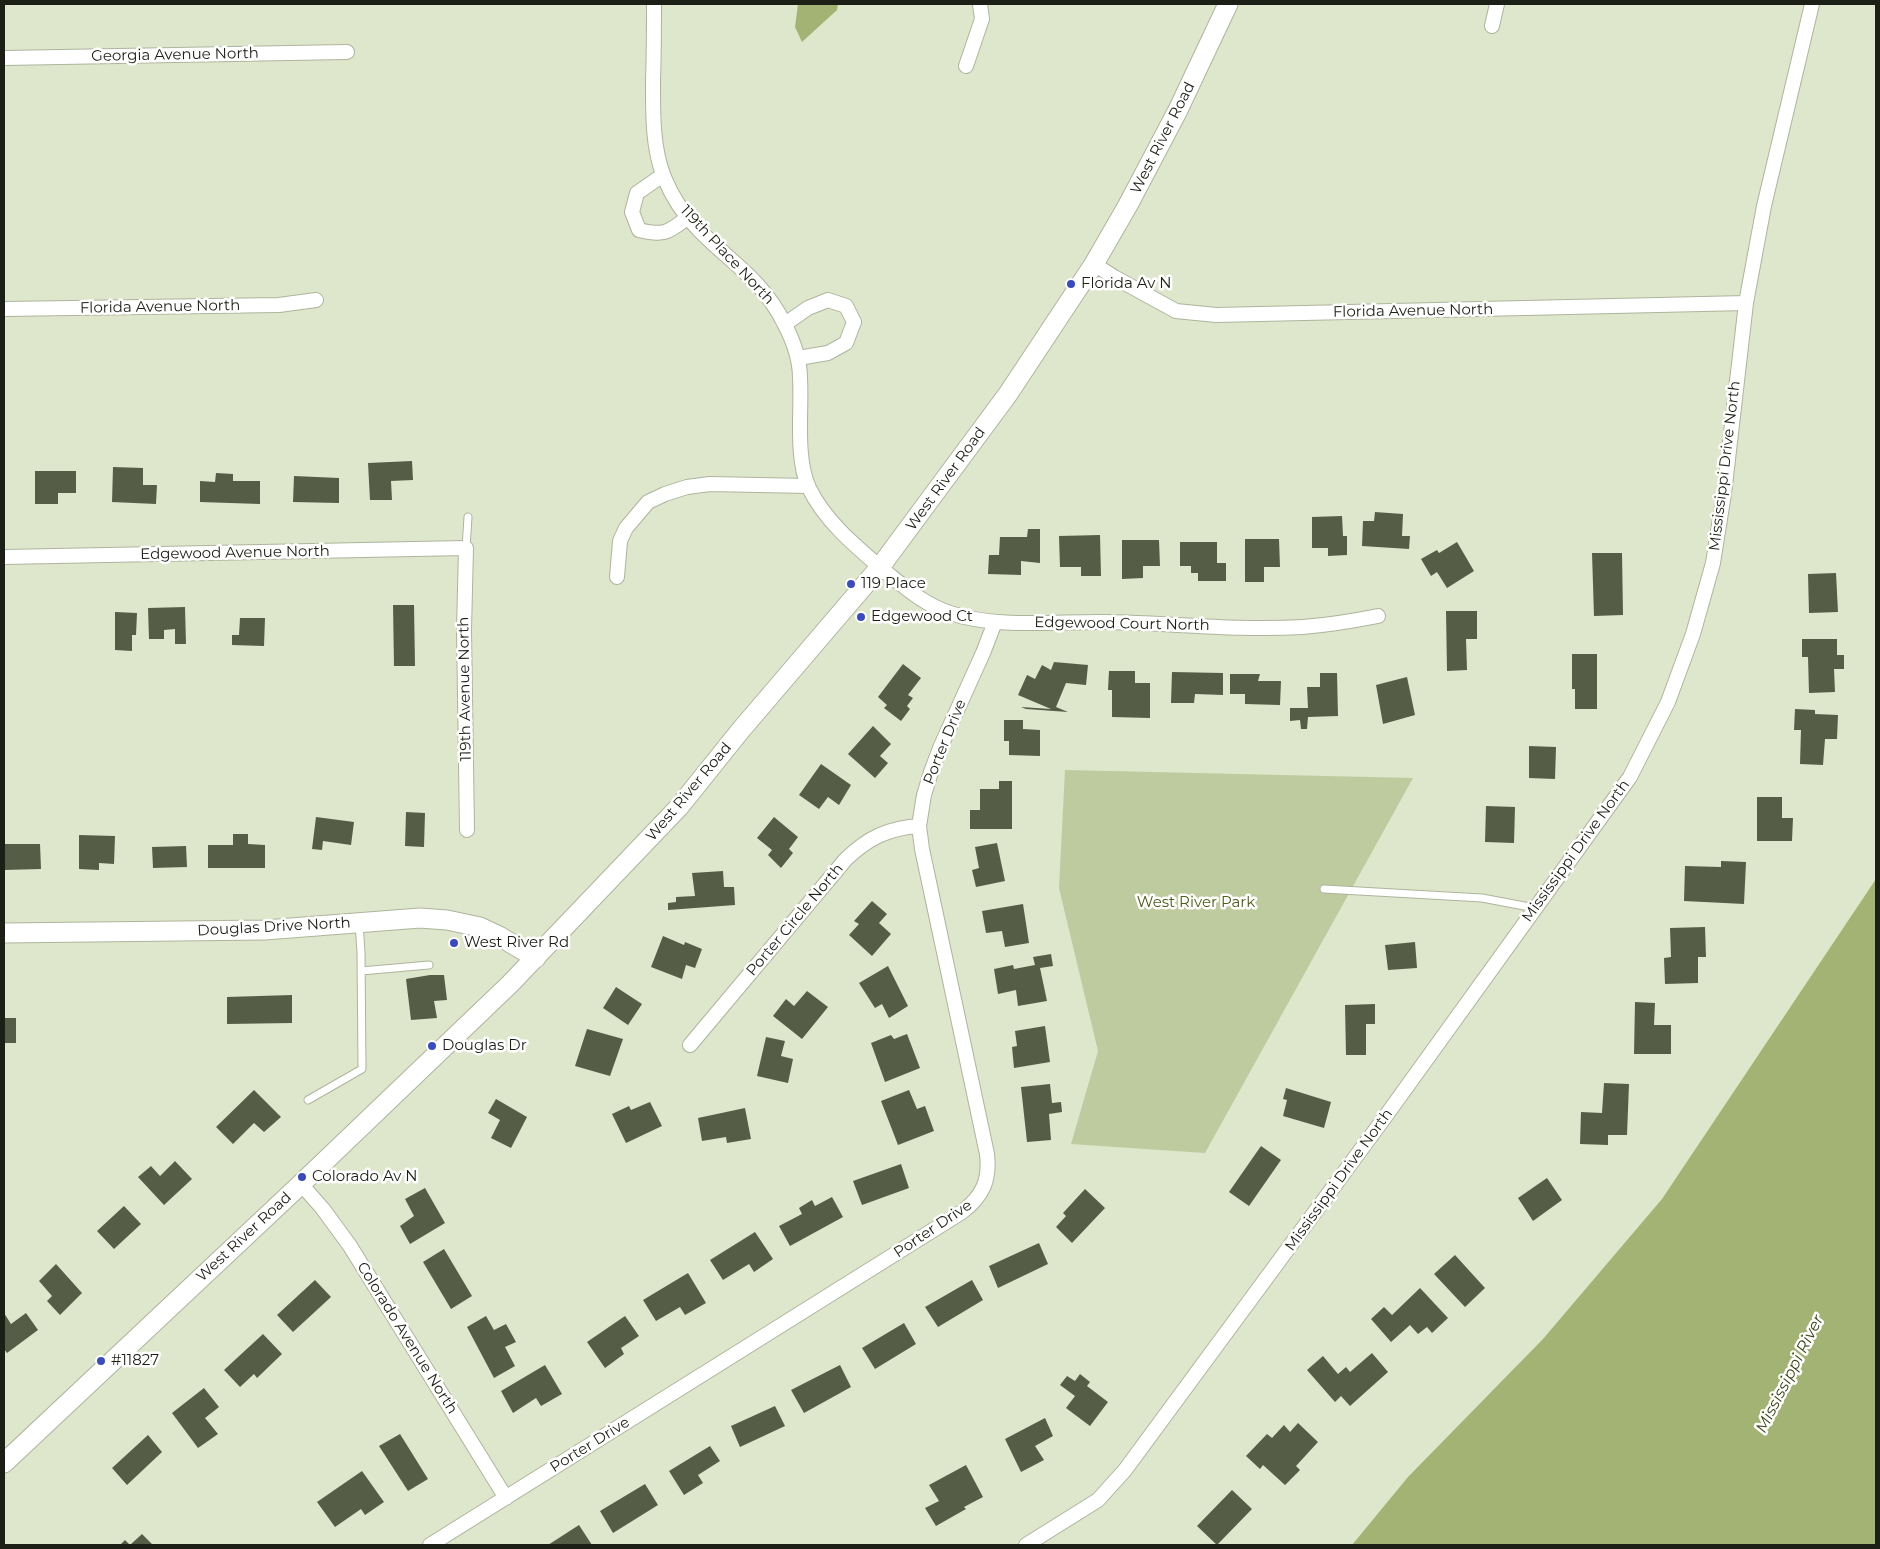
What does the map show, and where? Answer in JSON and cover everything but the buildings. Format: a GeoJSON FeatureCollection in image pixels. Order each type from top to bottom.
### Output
{"type":"FeatureCollection","features":[{"type":"Feature","properties":{"kind":"main road","name":"West River Road"},"geometry":{"type":"LineString","coordinates":[[4,1463],[301,1184],[536,958],[678,806],[880,567],[1008,394],[1094,264],[1170,126],[1228,4]]}},
{"type":"Feature","properties":{"kind":"main road","name":"Douglas Drive North"},"geometry":{"type":"LineString","coordinates":[[4,933],[265,930],[420,918],[448,920],[480,927],[500,936],[536,958]]}},
{"type":"Feature","properties":{"kind":"street","name":"119th Place North"},"geometry":{"type":"LineString","coordinates":[[654,4],[653,119],[656,146],[663,175],[674,198],[687,218],[702,234],[749,274],[776,308],[785,324],[798,358],[800,376],[800,440],[808,486],[832,522],[850,541],[880,567]]}},
{"type":"Feature","properties":{"kind":"street"},"geometry":{"type":"LineString","coordinates":[[966,66],[982,19],[980,4]]}},
{"type":"Feature","properties":{"kind":"street"},"geometry":{"type":"LineString","coordinates":[[1492,26],[1497,4]]}},
{"type":"Feature","properties":{"kind":"street","name":"Mississippi Drive North"},"geometry":{"type":"LineString","coordinates":[[1026,1545],[1098,1500],[1125,1470],[1391,1109],[1636,767],[1668,702],[1693,634],[1713,563],[1724,494],[1746,303],[1764,206],[1812,4]]}},
{"type":"Feature","properties":{"kind":"street","name":"Georgia Avenue North"},"geometry":{"type":"LineString","coordinates":[[4,58],[347,52]]}},
{"type":"Feature","properties":{"kind":"street"},"geometry":{"type":"LineString","coordinates":[[663,175],[637,193],[632,212],[639,230],[656,234],[669,232],[687,218]]}},
{"type":"Feature","properties":{"kind":"street","name":"Florida Avenue North"},"geometry":{"type":"LineString","coordinates":[[1094,264],[1176,311],[1216,315],[1746,303]]}},
{"type":"Feature","properties":{"kind":"street","name":"Florida Avenue North"},"geometry":{"type":"LineString","coordinates":[[4,309],[279,305],[316,300]]}},
{"type":"Feature","properties":{"kind":"street"},"geometry":{"type":"LineString","coordinates":[[785,324],[808,308],[828,300],[846,306],[854,322],[846,343],[828,353],[798,358]]}},
{"type":"Feature","properties":{"kind":"street"},"geometry":{"type":"LineString","coordinates":[[617,577],[620,541],[626,528],[648,502],[665,494],[688,487],[710,484],[808,486]]}},
{"type":"Feature","properties":{"kind":"street","name":"Edgewood Avenue North"},"geometry":{"type":"LineString","coordinates":[[4,558],[466,548]]}},
{"type":"Feature","properties":{"kind":"street","name":"119th Avenue North"},"geometry":{"type":"LineString","coordinates":[[466,548],[464,630],[467,830]]}},
{"type":"Feature","properties":{"kind":"street","name":"Edgewood Court North"},"geometry":{"type":"LineString","coordinates":[[880,567],[934,608],[976,620],[996,622],[1106,622],[1277,628],[1339,624],[1378,616]]}},
{"type":"Feature","properties":{"kind":"street","name":"Porter Drive"},"geometry":{"type":"LineString","coordinates":[[430,1545],[954,1218],[975,1202],[987,1178],[987,1154],[922,850],[919,826],[924,795],[940,748],[996,622]]}},
{"type":"Feature","properties":{"kind":"street","name":"Porter Circle North"},"geometry":{"type":"LineString","coordinates":[[690,1045],[851,854],[862,844],[882,833],[904,827],[919,826]]}},
{"type":"Feature","properties":{"kind":"street","name":"Colorado Avenue North"},"geometry":{"type":"LineString","coordinates":[[301,1184],[323,1209],[350,1246],[506,1498]]}},
{"type":"Feature","properties":{"kind":"lane"},"geometry":{"type":"LineString","coordinates":[[466,548],[468,517]]}},
{"type":"Feature","properties":{"kind":"lane"},"geometry":{"type":"LineString","coordinates":[[1324,889],[1482,898],[1535,908]]}},
{"type":"Feature","properties":{"kind":"lane"},"geometry":{"type":"LineString","coordinates":[[308,1100],[362,1069],[359,923]]}},
{"type":"Feature","properties":{"kind":"lane"},"geometry":{"type":"LineString","coordinates":[[361,971],[429,965]]}},
{"type":"Feature","properties":{"kind":"green space","name":"West River Park"},"geometry":{"type":"Polygon","coordinates":[[[1065,770],[1413,778],[1205,1153],[1071,1144],[1098,1051],[1059,888],[1065,770]]]}},
{"type":"Feature","properties":{"kind":"water"},"geometry":{"type":"Polygon","coordinates":[[[798,4],[838,4],[837,10],[802,42],[795,27],[798,4]]]}},
{"type":"Feature","properties":{"kind":"water","name":"Mississippi River"},"geometry":{"type":"Polygon","coordinates":[[[1876,879],[1876,1545],[1352,1545],[1408,1477],[1543,1339],[1662,1199],[1876,879]]]}},
{"type":"Feature","properties":{"kind":"place","name":"Florida Av N"},"geometry":{"type":"Point","coordinates":[1071,284]}},
{"type":"Feature","properties":{"kind":"place","name":"119 Place"},"geometry":{"type":"Point","coordinates":[851,584]}},
{"type":"Feature","properties":{"kind":"place","name":"Edgewood Ct"},"geometry":{"type":"Point","coordinates":[861,617]}},
{"type":"Feature","properties":{"kind":"place","name":"West River Rd"},"geometry":{"type":"Point","coordinates":[454,943]}},
{"type":"Feature","properties":{"kind":"place","name":"Douglas Dr"},"geometry":{"type":"Point","coordinates":[432,1046]}},
{"type":"Feature","properties":{"kind":"place","name":"Colorado Av N"},"geometry":{"type":"Point","coordinates":[302,1177]}},
{"type":"Feature","properties":{"kind":"place","name":"#11827"},"geometry":{"type":"Point","coordinates":[101,1361]}}]}
